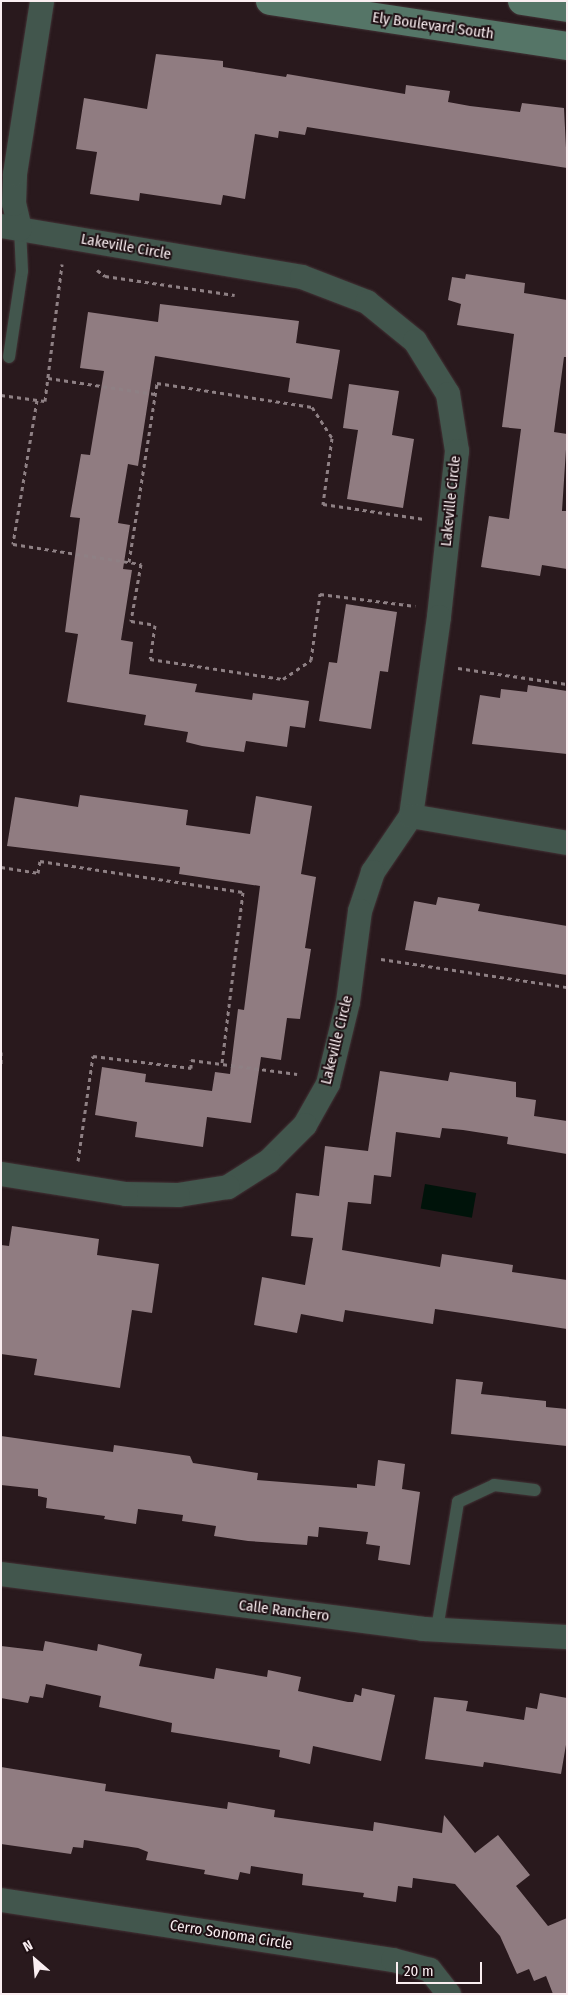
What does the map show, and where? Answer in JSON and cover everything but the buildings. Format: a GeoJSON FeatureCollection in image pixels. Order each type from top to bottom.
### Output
{"type":"FeatureCollection","features":[{"type":"Feature","properties":{"kind":"street"},"geometry":{"type":"LineString","coordinates":[[11,228],[15,174],[42,1]]}},
{"type":"Feature","properties":{"kind":"street","name":"Ely Boulevard South"},"geometry":{"type":"LineString","coordinates":[[270,1],[567,46]]}},
{"type":"Feature","properties":{"kind":"street"},"geometry":{"type":"LineString","coordinates":[[522,1],[567,8]]}},
{"type":"Feature","properties":{"kind":"street","name":"Lakeville Circle"},"geometry":{"type":"LineString","coordinates":[[1,1174],[126,1194],[178,1195],[228,1187],[269,1161],[305,1125],[328,1084],[348,1002],[360,911],[373,872],[411,816],[458,451],[448,394],[415,341],[367,302],[302,277],[11,228]]}},
{"type":"Feature","properties":{"kind":"street"},"geometry":{"type":"LineString","coordinates":[[411,816],[567,843]]}},
{"type":"Feature","properties":{"kind":"street","name":"Calle Ranchero"},"geometry":{"type":"LineString","coordinates":[[1,1574],[437,1629],[567,1637]]}},
{"type":"Feature","properties":{"kind":"street","name":"Cerro Sonoma Circle"},"geometry":{"type":"LineString","coordinates":[[1,1900],[393,1960],[430,1970],[449,1994]]}},
{"type":"Feature","properties":{"kind":"lane"},"geometry":{"type":"LineString","coordinates":[[9,357],[22,271],[11,228]]}},
{"type":"Feature","properties":{"kind":"lane"},"geometry":{"type":"LineString","coordinates":[[437,1629],[458,1502],[494,1485],[535,1490]]}},
{"type":"Feature","properties":{"kind":"path"},"geometry":{"type":"LineString","coordinates":[[1,395],[45,401],[62,258]]}},
{"type":"Feature","properties":{"kind":"path"},"geometry":{"type":"LineString","coordinates":[[92,267],[105,276],[238,296]]}},
{"type":"Feature","properties":{"kind":"path"},"geometry":{"type":"LineString","coordinates":[[48,378],[155,394]]}},
{"type":"Feature","properties":{"kind":"path"},"geometry":{"type":"LineString","coordinates":[[129,562],[157,383],[312,407],[332,438],[323,504],[432,520],[429,532],[447,536]]}},
{"type":"Feature","properties":{"kind":"path"},"geometry":{"type":"LineString","coordinates":[[36,400],[13,544],[141,564],[131,621],[155,625],[150,659],[283,679],[311,660],[320,594],[418,607]]}},
{"type":"Feature","properties":{"kind":"path"},"geometry":{"type":"LineString","coordinates":[[450,667],[567,684]]}},
{"type":"Feature","properties":{"kind":"path"},"geometry":{"type":"LineString","coordinates":[[1,867],[38,872],[40,862],[244,892],[222,1064]]}},
{"type":"Feature","properties":{"kind":"path"},"geometry":{"type":"LineString","coordinates":[[373,958],[567,987]]}},
{"type":"Feature","properties":{"kind":"path"},"geometry":{"type":"LineString","coordinates":[[1,1052],[1,1064]]}},
{"type":"Feature","properties":{"kind":"path"},"geometry":{"type":"LineString","coordinates":[[78,1163],[93,1056],[191,1068],[191,1060],[297,1074]]}},
{"type":"Feature","properties":{"kind":"shaded area"},"geometry":{"type":"Polygon","coordinates":[[[425,1184],[476,1193],[472,1218],[421,1209],[425,1184]]]}}]}
